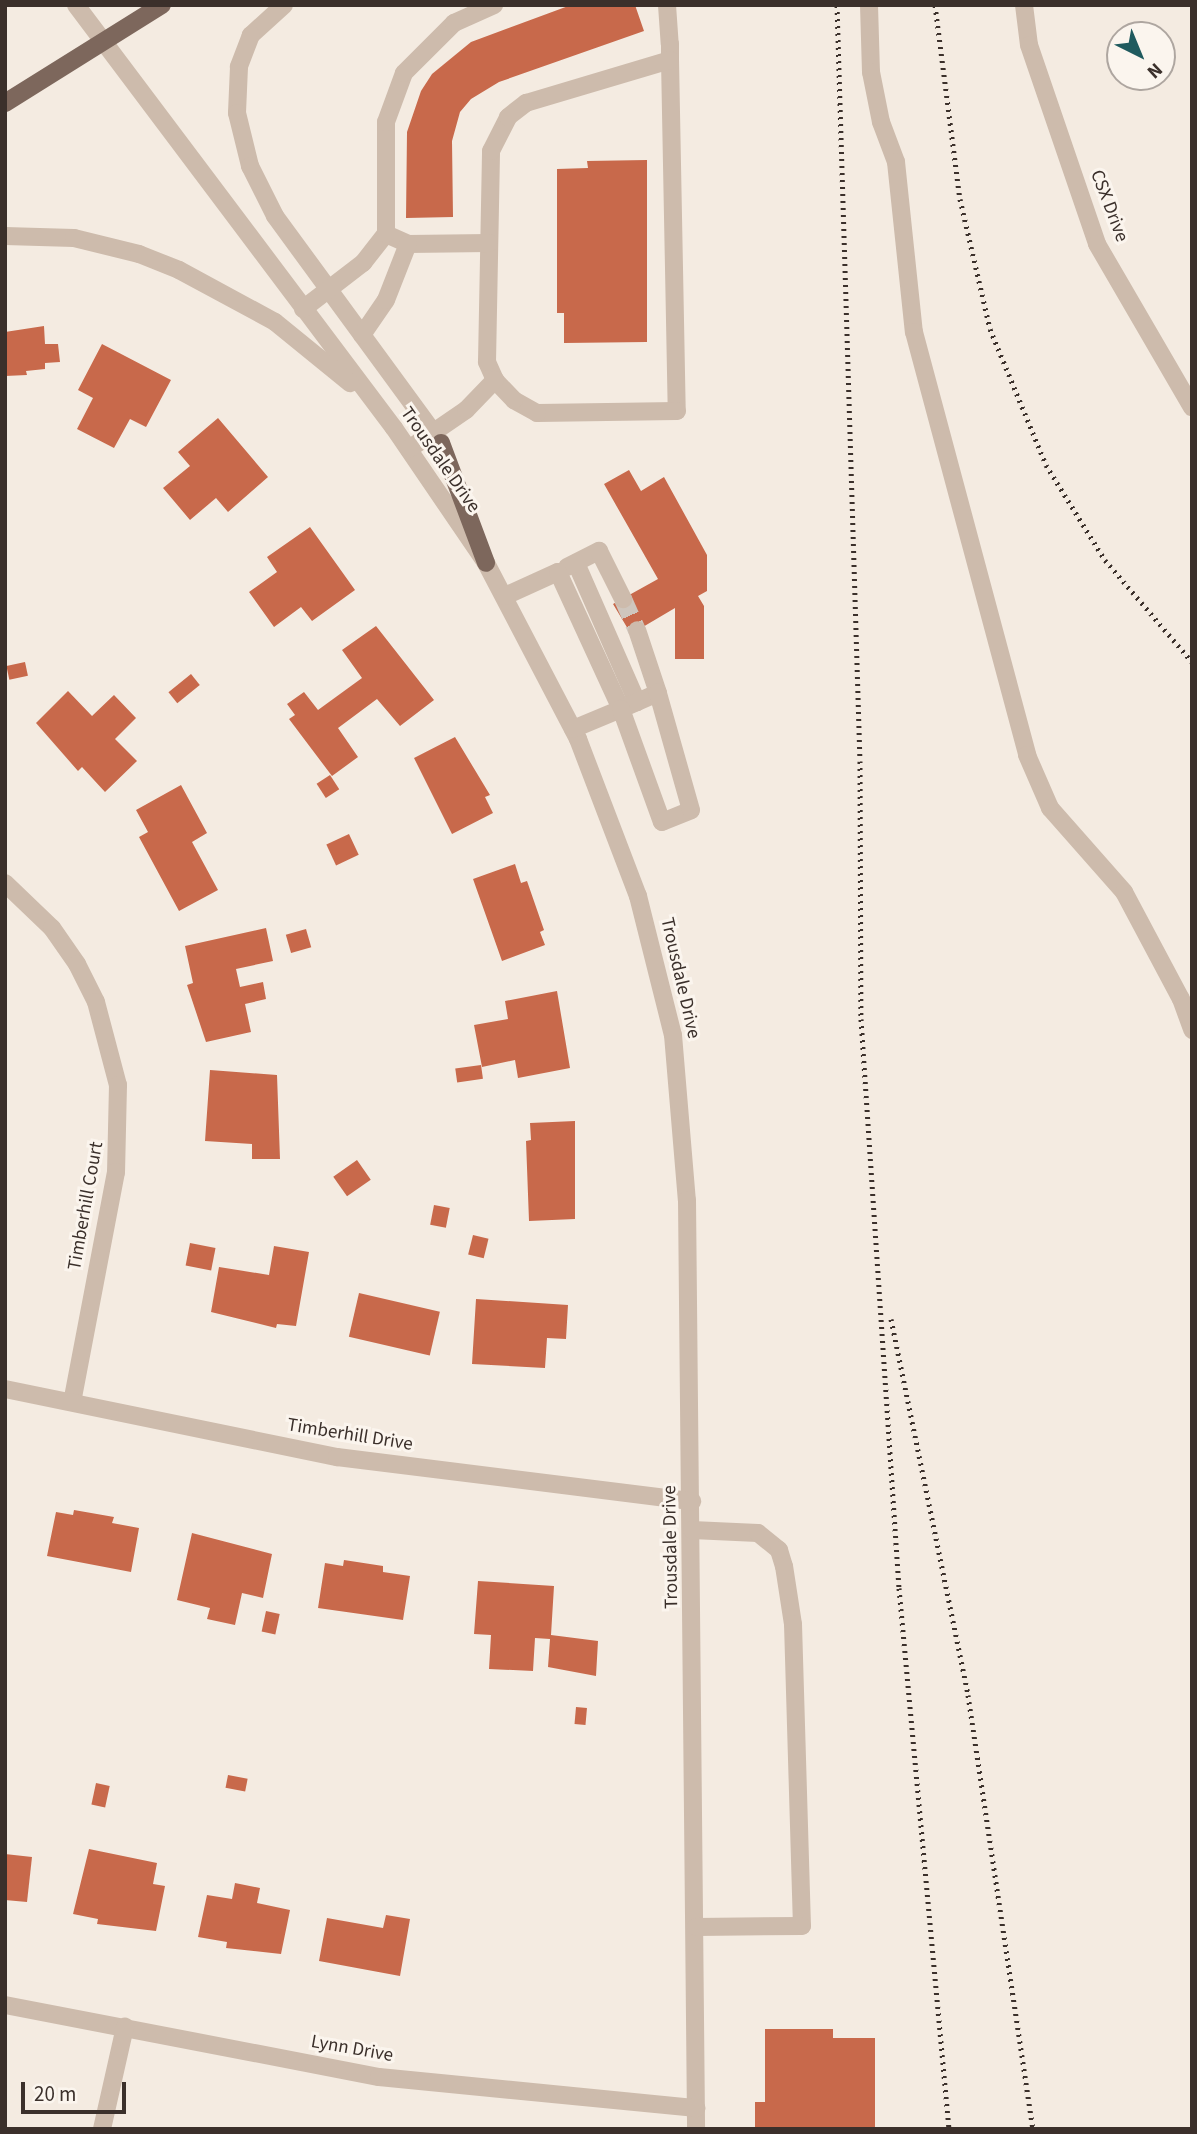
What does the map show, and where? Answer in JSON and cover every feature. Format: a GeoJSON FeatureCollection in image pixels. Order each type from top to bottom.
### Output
{"type":"FeatureCollection","features":[{"type":"Feature","properties":{"kind":"main road"},"geometry":{"type":"LineString","coordinates":[[5,103],[162,5]]}},
{"type":"Feature","properties":{"kind":"main road"},"geometry":{"type":"LineString","coordinates":[[437,437],[486,563]]}},
{"type":"Feature","properties":{"kind":"street","name":"Trousdale Drive"},"geometry":{"type":"LineString","coordinates":[[76,5],[409,449],[486,563],[506,596],[573,729],[634,884],[673,1035],[687,1200],[696,2129]]}},
{"type":"Feature","properties":{"kind":"street"},"geometry":{"type":"LineString","coordinates":[[284,5],[259,24],[245,47],[237,96],[240,137],[275,216],[437,437]]}},
{"type":"Feature","properties":{"kind":"street"},"geometry":{"type":"LineString","coordinates":[[303,309],[363,263],[386,234],[386,122],[394,91],[417,59],[454,23],[494,5]]}},
{"type":"Feature","properties":{"kind":"street"},"geometry":{"type":"LineString","coordinates":[[667,5],[670,60],[677,411],[537,413],[514,400],[495,380],[487,362],[491,151],[508,117],[526,103],[670,60]]}},
{"type":"Feature","properties":{"kind":"street"},"geometry":{"type":"LineString","coordinates":[[869,5],[871,72],[881,122],[896,162],[914,332],[1027,755],[1050,808],[1124,892],[1181,999],[1192,1030]]}},
{"type":"Feature","properties":{"kind":"street","name":"CSX Drive"},"geometry":{"type":"LineString","coordinates":[[1024,5],[1029,45],[1097,244],[1192,407]]}},
{"type":"Feature","properties":{"kind":"street"},"geometry":{"type":"LineString","coordinates":[[386,234],[408,244],[489,243]]}},
{"type":"Feature","properties":{"kind":"street"},"geometry":{"type":"LineString","coordinates":[[5,236],[74,238],[139,254],[179,270],[275,322],[377,406]]}},
{"type":"Feature","properties":{"kind":"street"},"geometry":{"type":"LineString","coordinates":[[362,335],[386,300],[408,244]]}},
{"type":"Feature","properties":{"kind":"street"},"geometry":{"type":"LineString","coordinates":[[409,449],[437,437],[495,380]]}},
{"type":"Feature","properties":{"kind":"street"},"geometry":{"type":"LineString","coordinates":[[506,596],[599,551],[623,599]]}},
{"type":"Feature","properties":{"kind":"street"},"geometry":{"type":"LineString","coordinates":[[576,563],[629,705],[662,822],[691,810],[637,630]]}},
{"type":"Feature","properties":{"kind":"street"},"geometry":{"type":"LineString","coordinates":[[558,572],[629,705]]}},
{"type":"Feature","properties":{"kind":"street"},"geometry":{"type":"LineString","coordinates":[[573,729],[658,693]]}},
{"type":"Feature","properties":{"kind":"street","name":"Timberhill Court"},"geometry":{"type":"LineString","coordinates":[[5,883],[52,928],[77,964],[107,1033],[118,1086],[116,1172],[72,1402]]}},
{"type":"Feature","properties":{"kind":"street","name":"Timberhill Drive"},"geometry":{"type":"LineString","coordinates":[[5,1389],[337,1457],[692,1502]]}},
{"type":"Feature","properties":{"kind":"street"},"geometry":{"type":"LineString","coordinates":[[692,1530],[758,1533],[779,1550],[784,1566],[793,1624],[802,1926],[696,1927]]}},
{"type":"Feature","properties":{"kind":"street","name":"Lynn Drive"},"geometry":{"type":"LineString","coordinates":[[5,2005],[379,2077],[696,2108]]}},
{"type":"Feature","properties":{"kind":"street"},"geometry":{"type":"LineString","coordinates":[[102,2129],[125,2027]]}},
{"type":"Feature","properties":{"kind":"building"},"geometry":{"type":"Polygon","coordinates":[[[571,5],[635,5],[644,31],[499,82],[471,99],[460,112],[452,141],[453,217],[406,218],[407,132],[421,91],[432,74],[471,42],[571,5]]]}},
{"type":"Feature","properties":{"kind":"building"},"geometry":{"type":"Polygon","coordinates":[[[647,160],[647,342],[564,343],[564,313],[557,313],[557,169],[588,168],[587,161],[647,160]]]}},
{"type":"Feature","properties":{"kind":"building"},"geometry":{"type":"Polygon","coordinates":[[[44,326],[45,344],[58,344],[60,362],[45,363],[45,369],[26,371],[27,375],[5,376],[5,332],[44,326]]]}},
{"type":"Feature","properties":{"kind":"building"},"geometry":{"type":"Polygon","coordinates":[[[102,344],[171,380],[146,427],[130,419],[114,448],[77,429],[93,398],[78,390],[102,344]]]}},
{"type":"Feature","properties":{"kind":"building"},"geometry":{"type":"Polygon","coordinates":[[[218,418],[268,477],[228,512],[216,498],[190,520],[163,488],[190,466],[178,452],[218,418]]]}},
{"type":"Feature","properties":{"kind":"building"},"geometry":{"type":"Polygon","coordinates":[[[629,470],[641,491],[664,477],[707,555],[707,591],[698,596],[704,606],[704,659],[675,659],[675,608],[631,634],[613,604],[658,579],[604,484],[629,470]]]}},
{"type":"Feature","properties":{"kind":"building"},"geometry":{"type":"Polygon","coordinates":[[[310,527],[355,590],[312,621],[301,607],[274,627],[249,592],[277,572],[267,557],[310,527]]]}},
{"type":"Feature","properties":{"kind":"building"},"geometry":{"type":"Polygon","coordinates":[[[376,626],[434,700],[400,726],[377,699],[338,728],[358,757],[332,776],[289,719],[295,715],[287,704],[304,692],[318,710],[362,678],[342,650],[376,626]]]}},
{"type":"Feature","properties":{"kind":"building"},"geometry":{"type":"Polygon","coordinates":[[[25,662],[28,676],[9,680],[6,666],[25,662]]]}},
{"type":"Feature","properties":{"kind":"building"},"geometry":{"type":"Polygon","coordinates":[[[191,674],[200,685],[177,703],[168,692],[191,674]]]}},
{"type":"Feature","properties":{"kind":"building"},"geometry":{"type":"Polygon","coordinates":[[[68,691],[92,716],[114,695],[136,718],[115,739],[137,761],[105,792],[82,767],[78,771],[36,723],[68,691]]]}},
{"type":"Feature","properties":{"kind":"building"},"geometry":{"type":"Polygon","coordinates":[[[455,737],[490,795],[485,797],[493,813],[452,834],[414,758],[455,737]]]}},
{"type":"Feature","properties":{"kind":"building"},"geometry":{"type":"Polygon","coordinates":[[[330,775],[339,789],[326,798],[317,784],[330,775]]]}},
{"type":"Feature","properties":{"kind":"building"},"geometry":{"type":"Polygon","coordinates":[[[181,785],[207,833],[192,842],[218,890],[179,911],[139,837],[148,832],[136,810],[181,785]]]}},
{"type":"Feature","properties":{"kind":"building"},"geometry":{"type":"Polygon","coordinates":[[[349,834],[359,855],[336,865],[326,845],[349,834]]]}},
{"type":"Feature","properties":{"kind":"building"},"geometry":{"type":"Polygon","coordinates":[[[515,864],[521,883],[527,881],[544,930],[540,932],[545,945],[502,961],[473,879],[515,864]]]}},
{"type":"Feature","properties":{"kind":"building"},"geometry":{"type":"Polygon","coordinates":[[[266,928],[273,961],[236,969],[240,987],[263,982],[266,999],[245,1004],[251,1032],[206,1042],[187,985],[193,983],[185,946],[266,928]]]}},
{"type":"Feature","properties":{"kind":"building"},"geometry":{"type":"Polygon","coordinates":[[[306,929],[311,947],[291,953],[286,935],[306,929]]]}},
{"type":"Feature","properties":{"kind":"building"},"geometry":{"type":"Polygon","coordinates":[[[557,991],[570,1068],[518,1078],[515,1060],[482,1067],[474,1025],[508,1019],[505,1001],[557,991]]]}},
{"type":"Feature","properties":{"kind":"building"},"geometry":{"type":"Polygon","coordinates":[[[481,1065],[483,1079],[457,1082],[455,1069],[481,1065]]]}},
{"type":"Feature","properties":{"kind":"building"},"geometry":{"type":"Polygon","coordinates":[[[210,1070],[277,1075],[280,1159],[252,1159],[252,1144],[205,1141],[210,1070]]]}},
{"type":"Feature","properties":{"kind":"building"},"geometry":{"type":"Polygon","coordinates":[[[575,1121],[575,1219],[529,1221],[526,1141],[531,1140],[530,1123],[575,1121]]]}},
{"type":"Feature","properties":{"kind":"building"},"geometry":{"type":"Polygon","coordinates":[[[357,1160],[371,1180],[347,1196],[333,1177],[357,1160]]]}},
{"type":"Feature","properties":{"kind":"building"},"geometry":{"type":"Polygon","coordinates":[[[434,1205],[450,1208],[446,1228],[430,1225],[434,1205]]]}},
{"type":"Feature","properties":{"kind":"building"},"geometry":{"type":"Polygon","coordinates":[[[473,1235],[489,1239],[484,1258],[468,1254],[473,1235]]]}},
{"type":"Feature","properties":{"kind":"building"},"geometry":{"type":"Polygon","coordinates":[[[190,1243],[216,1248],[211,1271],[186,1266],[190,1243]]]}},
{"type":"Feature","properties":{"kind":"building"},"geometry":{"type":"Polygon","coordinates":[[[274,1246],[309,1252],[296,1326],[277,1324],[276,1328],[211,1312],[219,1267],[269,1275],[274,1246]]]}},
{"type":"Feature","properties":{"kind":"building"},"geometry":{"type":"Polygon","coordinates":[[[359,1293],[440,1312],[430,1356],[349,1337],[359,1293]]]}},
{"type":"Feature","properties":{"kind":"building"},"geometry":{"type":"Polygon","coordinates":[[[476,1299],[568,1305],[566,1339],[547,1338],[545,1368],[472,1364],[476,1299]]]}},
{"type":"Feature","properties":{"kind":"building"},"geometry":{"type":"Polygon","coordinates":[[[74,1510],[114,1517],[112,1523],[139,1528],[131,1572],[47,1556],[56,1512],[73,1515],[74,1510]]]}},
{"type":"Feature","properties":{"kind":"building"},"geometry":{"type":"Polygon","coordinates":[[[192,1533],[272,1554],[263,1598],[242,1593],[235,1625],[207,1619],[210,1608],[177,1600],[192,1533]]]}},
{"type":"Feature","properties":{"kind":"building"},"geometry":{"type":"Polygon","coordinates":[[[344,1560],[383,1566],[383,1572],[410,1576],[403,1620],[318,1608],[325,1563],[343,1566],[344,1560]]]}},
{"type":"Feature","properties":{"kind":"building"},"geometry":{"type":"Polygon","coordinates":[[[478,1581],[554,1586],[551,1635],[598,1641],[596,1676],[548,1667],[550,1639],[535,1638],[533,1671],[489,1669],[491,1635],[474,1634],[478,1581]]]}},
{"type":"Feature","properties":{"kind":"building"},"geometry":{"type":"Polygon","coordinates":[[[266,1611],[280,1614],[275,1634],[262,1632],[266,1611]]]}},
{"type":"Feature","properties":{"kind":"building"},"geometry":{"type":"Polygon","coordinates":[[[576,1707],[587,1708],[585,1725],[575,1724],[576,1707]]]}},
{"type":"Feature","properties":{"kind":"building"},"geometry":{"type":"Polygon","coordinates":[[[228,1775],[248,1779],[245,1792],[226,1788],[228,1775]]]}},
{"type":"Feature","properties":{"kind":"building"},"geometry":{"type":"Polygon","coordinates":[[[96,1783],[110,1786],[105,1807],[91,1805],[96,1783]]]}},
{"type":"Feature","properties":{"kind":"building"},"geometry":{"type":"Polygon","coordinates":[[[89,1849],[157,1863],[153,1884],[165,1886],[156,1931],[97,1924],[98,1919],[73,1914],[89,1849]]]}},
{"type":"Feature","properties":{"kind":"building"},"geometry":{"type":"Polygon","coordinates":[[[5,1854],[32,1857],[27,1902],[5,1900],[5,1854]]]}},
{"type":"Feature","properties":{"kind":"building"},"geometry":{"type":"Polygon","coordinates":[[[235,1883],[260,1888],[257,1903],[290,1910],[281,1954],[226,1948],[227,1942],[198,1937],[207,1895],[232,1899],[235,1883]]]}},
{"type":"Feature","properties":{"kind":"building"},"geometry":{"type":"Polygon","coordinates":[[[386,1915],[410,1919],[400,1976],[319,1961],[327,1918],[383,1928],[386,1915]]]}},
{"type":"Feature","properties":{"kind":"building"},"geometry":{"type":"Polygon","coordinates":[[[765,2029],[833,2029],[833,2038],[875,2038],[875,2129],[755,2129],[755,2102],[765,2102],[765,2029]]]}},
{"type":"Feature","properties":{"kind":"tunnel"},"geometry":{"type":"LineString","coordinates":[[623,599],[637,630]]}},
{"type":"Feature","properties":{"kind":"railway"},"geometry":{"type":"LineString","coordinates":[[837,5],[860,761],[861,1019],[899,1588],[949,2129]]}},
{"type":"Feature","properties":{"kind":"railway"},"geometry":{"type":"LineString","coordinates":[[935,5],[960,199],[990,329],[1046,465],[1105,560],[1192,662]]}},
{"type":"Feature","properties":{"kind":"railway"},"geometry":{"type":"LineString","coordinates":[[891,1319],[968,1695],[1033,2129]]}}]}
